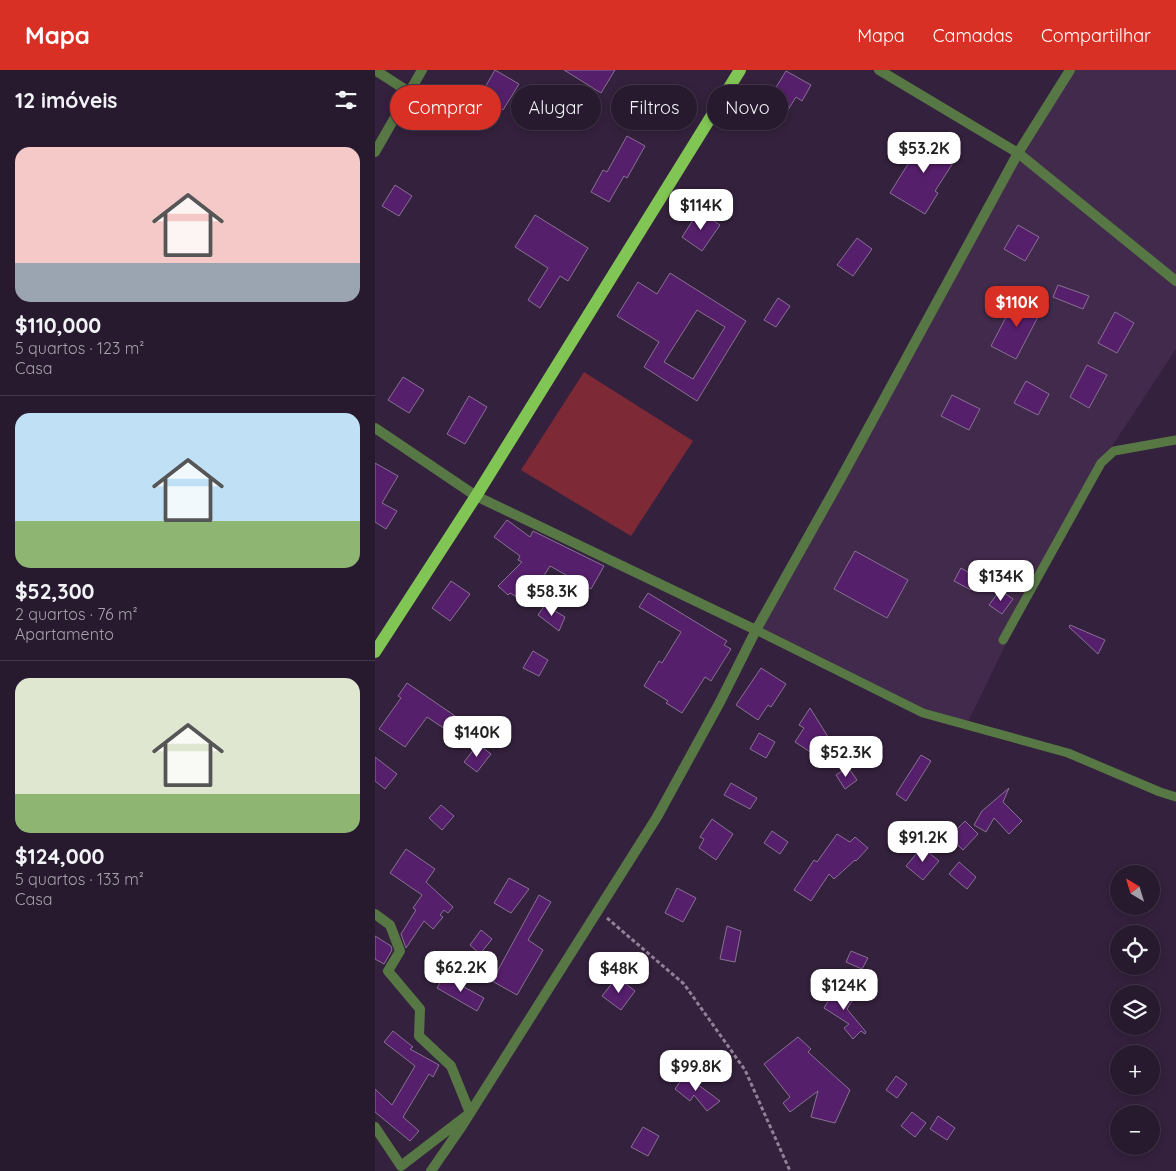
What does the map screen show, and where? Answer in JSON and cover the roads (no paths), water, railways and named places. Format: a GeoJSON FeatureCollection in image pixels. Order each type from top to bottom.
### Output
{"type":"FeatureCollection","features":[{"type":"Feature","properties":{"kind":"main road"},"geometry":{"type":"LineString","coordinates":[[375,652],[477,496],[741,70]]}},
{"type":"Feature","properties":{"kind":"street"},"geometry":{"type":"LineString","coordinates":[[375,70],[398,85]]}},
{"type":"Feature","properties":{"kind":"street"},"geometry":{"type":"LineString","coordinates":[[413,85],[423,70]]}},
{"type":"Feature","properties":{"kind":"street"},"geometry":{"type":"LineString","coordinates":[[879,70],[1018,153],[1176,281]]}},
{"type":"Feature","properties":{"kind":"street"},"geometry":{"type":"LineString","coordinates":[[431,1171],[470,1113],[657,817],[720,702],[756,630],[1018,153],[1071,70]]}},
{"type":"Feature","properties":{"kind":"street"},"geometry":{"type":"LineString","coordinates":[[375,152],[390,126]]}},
{"type":"Feature","properties":{"kind":"street"},"geometry":{"type":"LineString","coordinates":[[375,428],[477,496],[756,630]]}},
{"type":"Feature","properties":{"kind":"street"},"geometry":{"type":"LineString","coordinates":[[375,914],[390,925],[400,951],[388,971],[420,1009],[419,1036],[451,1066],[470,1113]]}},
{"type":"Feature","properties":{"kind":"street"},"geometry":{"type":"LineString","coordinates":[[375,1127],[401,1166],[470,1113]]}},
{"type":"Feature","properties":{"kind":"lane"},"geometry":{"type":"LineString","coordinates":[[1003,640],[1101,463],[1114,451],[1176,440]]}},
{"type":"Feature","properties":{"kind":"lane"},"geometry":{"type":"LineString","coordinates":[[756,630],[923,713],[1068,753],[1160,792],[1176,796]]}}]}
